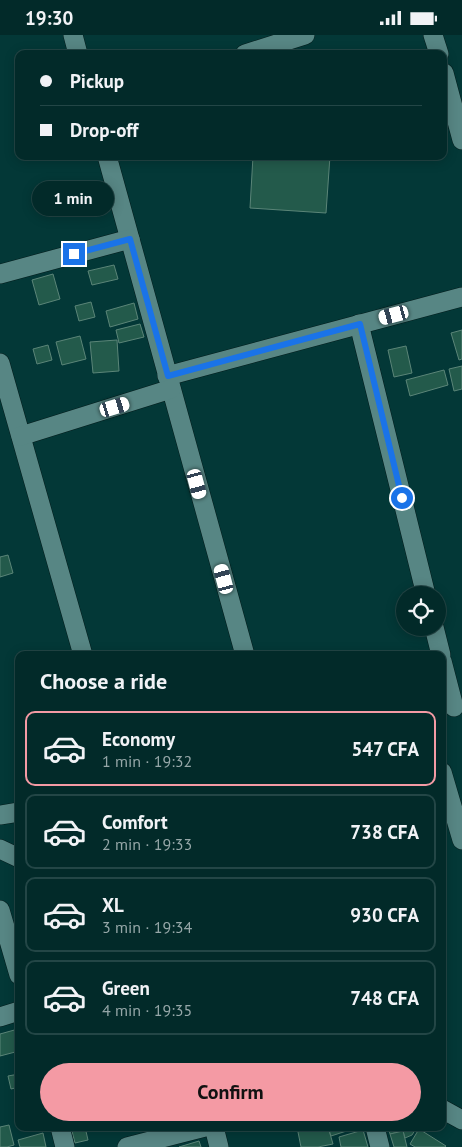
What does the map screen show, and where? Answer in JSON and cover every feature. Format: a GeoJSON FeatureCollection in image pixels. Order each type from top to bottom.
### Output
{"type":"FeatureCollection","features":[{"type":"Feature","properties":{"kind":"street"},"geometry":{"type":"LineString","coordinates":[[73,35],[77,50]]}},
{"type":"Feature","properties":{"kind":"street"},"geometry":{"type":"LineString","coordinates":[[258,50],[305,35]]}},
{"type":"Feature","properties":{"kind":"street"},"geometry":{"type":"LineString","coordinates":[[434,35],[438,50]]}},
{"type":"Feature","properties":{"kind":"street"},"geometry":{"type":"LineString","coordinates":[[447,84],[461,134]]}},
{"type":"Feature","properties":{"kind":"street"},"geometry":{"type":"LineString","coordinates":[[108,160],[243,651]]}},
{"type":"Feature","properties":{"kind":"street"},"geometry":{"type":"LineString","coordinates":[[0,274],[130,239]]}},
{"type":"Feature","properties":{"kind":"street"},"geometry":{"type":"LineString","coordinates":[[21,436],[169,383],[360,324],[462,297]]}},
{"type":"Feature","properties":{"kind":"street"},"geometry":{"type":"LineString","coordinates":[[360,324],[424,586]]}},
{"type":"Feature","properties":{"kind":"street"},"geometry":{"type":"LineString","coordinates":[[0,363],[6,409],[21,436],[82,651]]}},
{"type":"Feature","properties":{"kind":"street"},"geometry":{"type":"LineString","coordinates":[[436,636],[440,651]]}},
{"type":"Feature","properties":{"kind":"street"},"geometry":{"type":"LineString","coordinates":[[446,678],[453,708]]}},
{"type":"Feature","properties":{"kind":"street"},"geometry":{"type":"LineString","coordinates":[[446,786],[462,840]]}},
{"type":"Feature","properties":{"kind":"street"},"geometry":{"type":"LineString","coordinates":[[0,815],[15,812]]}},
{"type":"Feature","properties":{"kind":"street"},"geometry":{"type":"LineString","coordinates":[[0,849],[15,857]]}},
{"type":"Feature","properties":{"kind":"street"},"geometry":{"type":"LineString","coordinates":[[0,910],[15,961]]}},
{"type":"Feature","properties":{"kind":"street"},"geometry":{"type":"LineString","coordinates":[[0,1017],[15,1012]]}},
{"type":"Feature","properties":{"kind":"street"},"geometry":{"type":"LineString","coordinates":[[446,1111],[462,1120]]}},
{"type":"Feature","properties":{"kind":"street"},"geometry":{"type":"LineString","coordinates":[[61,1131],[65,1147]]}},
{"type":"Feature","properties":{"kind":"street"},"geometry":{"type":"LineString","coordinates":[[127,1147],[189,1131]]}},
{"type":"Feature","properties":{"kind":"street"},"geometry":{"type":"LineString","coordinates":[[215,1131],[220,1147]]}},
{"type":"Feature","properties":{"kind":"street"},"geometry":{"type":"LineString","coordinates":[[376,1131],[380,1147]]}},
{"type":"Feature","properties":{"kind":"building"},"geometry":{"type":"Polygon","coordinates":[[[253,160],[330,160],[326,213],[250,208],[253,160]]]}},
{"type":"Feature","properties":{"kind":"building"},"geometry":{"type":"Polygon","coordinates":[[[114,265],[118,279],[92,285],[88,271],[114,265]]]}},
{"type":"Feature","properties":{"kind":"building"},"geometry":{"type":"Polygon","coordinates":[[[53,274],[60,299],[39,305],[32,280],[53,274]]]}},
{"type":"Feature","properties":{"kind":"building"},"geometry":{"type":"Polygon","coordinates":[[[91,302],[95,317],[79,321],[75,306],[91,302]]]}},
{"type":"Feature","properties":{"kind":"building"},"geometry":{"type":"Polygon","coordinates":[[[134,303],[138,319],[110,327],[106,311],[134,303]]]}},
{"type":"Feature","properties":{"kind":"building"},"geometry":{"type":"Polygon","coordinates":[[[140,324],[144,337],[119,343],[116,330],[140,324]]]}},
{"type":"Feature","properties":{"kind":"building"},"geometry":{"type":"Polygon","coordinates":[[[462,330],[462,359],[459,360],[451,333],[462,330]]]}},
{"type":"Feature","properties":{"kind":"building"},"geometry":{"type":"Polygon","coordinates":[[[80,336],[86,359],[62,365],[56,342],[80,336]]]}},
{"type":"Feature","properties":{"kind":"building"},"geometry":{"type":"Polygon","coordinates":[[[117,340],[119,371],[93,373],[90,342],[117,340]]]}},
{"type":"Feature","properties":{"kind":"building"},"geometry":{"type":"Polygon","coordinates":[[[48,345],[52,360],[37,364],[33,349],[48,345]]]}},
{"type":"Feature","properties":{"kind":"building"},"geometry":{"type":"Polygon","coordinates":[[[406,346],[412,373],[394,377],[388,350],[406,346]]]}},
{"type":"Feature","properties":{"kind":"building"},"geometry":{"type":"Polygon","coordinates":[[[462,366],[462,389],[454,391],[449,369],[462,366]]]}},
{"type":"Feature","properties":{"kind":"building"},"geometry":{"type":"Polygon","coordinates":[[[444,370],[448,385],[410,396],[406,380],[444,370]]]}},
{"type":"Feature","properties":{"kind":"building"},"geometry":{"type":"Polygon","coordinates":[[[8,555],[13,573],[0,577],[0,557],[8,555]]]}},
{"type":"Feature","properties":{"kind":"building"},"geometry":{"type":"Polygon","coordinates":[[[15,1030],[15,1052],[0,1056],[0,1034],[15,1030]]]}},
{"type":"Feature","properties":{"kind":"building"},"geometry":{"type":"Polygon","coordinates":[[[15,1075],[15,1088],[11,1089],[8,1076],[15,1075]]]}},
{"type":"Feature","properties":{"kind":"building"},"geometry":{"type":"Polygon","coordinates":[[[9,1125],[14,1145],[0,1147],[0,1127],[9,1125]]]}},
{"type":"Feature","properties":{"kind":"building"},"geometry":{"type":"Polygon","coordinates":[[[72,1131],[86,1131],[88,1140],[75,1143],[72,1131]]]}},
{"type":"Feature","properties":{"kind":"building"},"geometry":{"type":"Polygon","coordinates":[[[298,1131],[329,1131],[333,1144],[318,1147],[301,1147],[298,1131]]]}},
{"type":"Feature","properties":{"kind":"building"},"geometry":{"type":"Polygon","coordinates":[[[329,1131],[347,1131],[331,1136],[329,1131]]]}},
{"type":"Feature","properties":{"kind":"building"},"geometry":{"type":"Polygon","coordinates":[[[363,1131],[368,1147],[341,1147],[339,1137],[363,1131]]]}},
{"type":"Feature","properties":{"kind":"building"},"geometry":{"type":"Polygon","coordinates":[[[389,1131],[403,1131],[390,1134],[389,1131]]]}},
{"type":"Feature","properties":{"kind":"building"},"geometry":{"type":"Polygon","coordinates":[[[403,1131],[414,1131],[412,1135],[405,1138],[403,1131]]]}},
{"type":"Feature","properties":{"kind":"building"},"geometry":{"type":"Polygon","coordinates":[[[403,1131],[407,1147],[394,1147],[390,1134],[403,1131]]]}},
{"type":"Feature","properties":{"kind":"building"},"geometry":{"type":"Polygon","coordinates":[[[418,1131],[422,1131],[446,1146],[415,1147],[410,1144],[418,1131]]]}},
{"type":"Feature","properties":{"kind":"building"},"geometry":{"type":"Polygon","coordinates":[[[43,1133],[46,1147],[20,1147],[18,1140],[43,1133]]]}},
{"type":"Feature","properties":{"kind":"building"},"geometry":{"type":"Polygon","coordinates":[[[199,1141],[201,1147],[179,1147],[199,1141]]]}},
{"type":"Feature","properties":{"kind":"route"},"geometry":{"type":"LineString","coordinates":[[74,254],[130,239],[168,376],[360,324],[402,498]]}}]}
